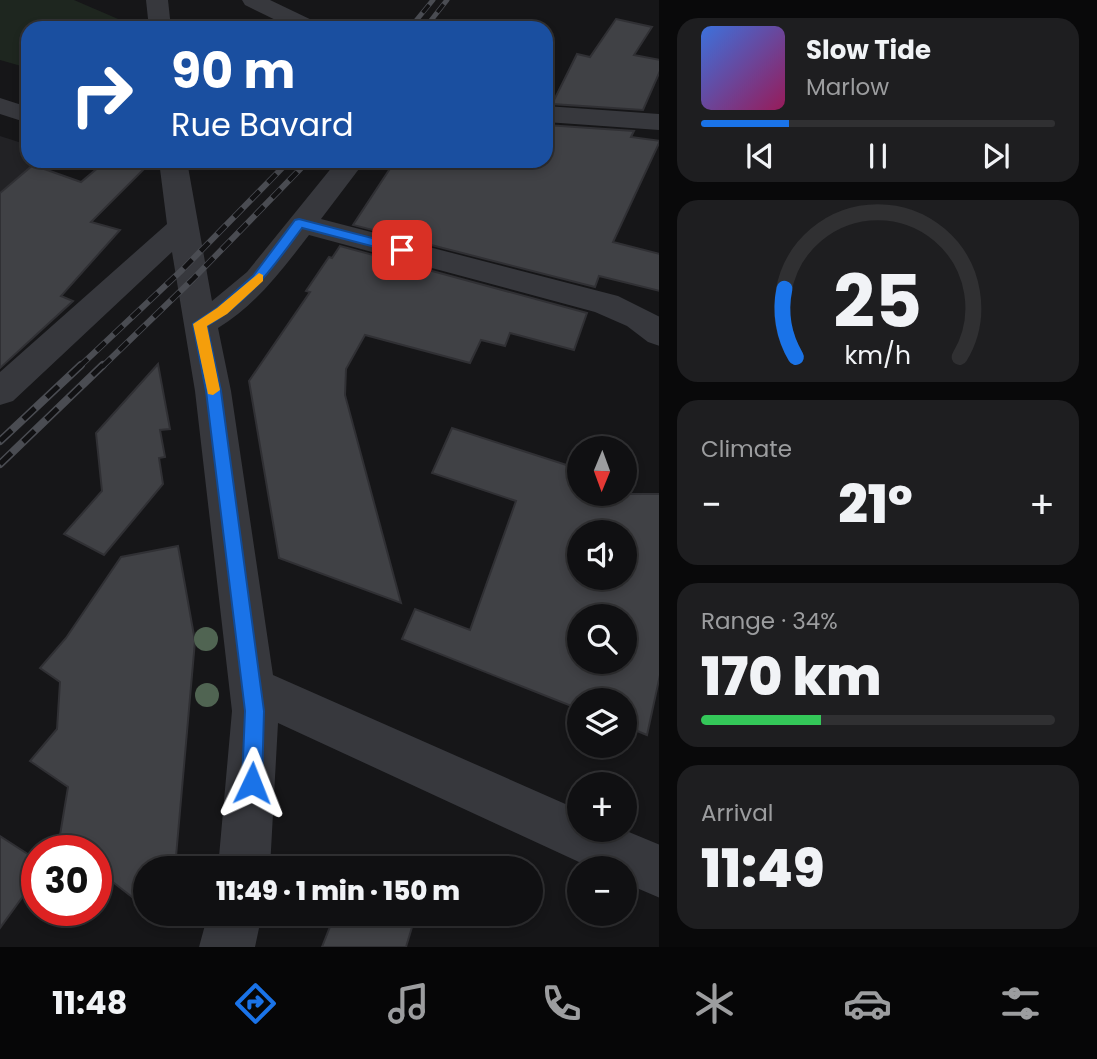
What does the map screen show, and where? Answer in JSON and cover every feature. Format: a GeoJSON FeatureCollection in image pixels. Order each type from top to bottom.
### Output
{"type":"FeatureCollection","features":[{"type":"Feature","properties":{"kind":"street"},"geometry":{"type":"LineString","coordinates":[[157,0],[159,21]]}},
{"type":"Feature","properties":{"kind":"street"},"geometry":{"type":"LineString","coordinates":[[253,0],[296,21]]}},
{"type":"Feature","properties":{"kind":"street"},"geometry":{"type":"LineString","coordinates":[[0,106],[21,113]]}},
{"type":"Feature","properties":{"kind":"street"},"geometry":{"type":"LineString","coordinates":[[553,114],[659,122]]}},
{"type":"Feature","properties":{"kind":"street"},"geometry":{"type":"LineString","coordinates":[[174,168],[213,391],[255,711],[245,856]]}},
{"type":"Feature","properties":{"kind":"street"},"geometry":{"type":"LineString","coordinates":[[200,324],[222,311],[257,279],[345,168]]}},
{"type":"Feature","properties":{"kind":"street"},"geometry":{"type":"LineString","coordinates":[[299,223],[606,304],[639,318],[659,333]]}},
{"type":"Feature","properties":{"kind":"street"},"geometry":{"type":"LineString","coordinates":[[0,392],[182,226]]}},
{"type":"Feature","properties":{"kind":"street"},"geometry":{"type":"LineString","coordinates":[[252,688],[659,872]]}},
{"type":"Feature","properties":{"kind":"street"},"geometry":{"type":"LineString","coordinates":[[228,947],[232,926]]}},
{"type":"Feature","properties":{"kind":"shaded area"},"geometry":{"type":"Polygon","coordinates":[[[0,0],[74,0],[123,21],[21,21],[21,66],[0,60],[0,0]]]}},
{"type":"Feature","properties":{"kind":"shaded area"},"geometry":{"type":"Polygon","coordinates":[[[0,136],[21,143],[21,168],[29,168],[0,192],[0,136]]]}},
{"type":"Feature","properties":{"kind":"building"},"geometry":{"type":"Polygon","coordinates":[[[616,19],[652,27],[634,55],[659,60],[659,73],[643,110],[553,104],[577,54],[590,57],[616,19]]]}},
{"type":"Feature","properties":{"kind":"building"},"geometry":{"type":"Polygon","coordinates":[[[553,125],[634,131],[631,137],[659,141],[613,242],[659,254],[659,291],[599,276],[595,287],[353,225],[390,168],[553,168],[553,125]]]}},
{"type":"Feature","properties":{"kind":"building"},"geometry":{"type":"Polygon","coordinates":[[[29,168],[41,168],[81,182],[98,168],[145,168],[91,222],[120,230],[61,296],[73,301],[0,368],[0,193],[29,168]]]}},
{"type":"Feature","properties":{"kind":"building"},"geometry":{"type":"Polygon","coordinates":[[[340,246],[587,313],[574,350],[510,333],[505,346],[481,340],[470,363],[365,335],[346,369],[345,395],[401,603],[279,558],[249,381],[310,292],[306,291],[329,257],[332,258],[340,246]]]}},
{"type":"Feature","properties":{"kind":"building"},"geometry":{"type":"Polygon","coordinates":[[[158,364],[170,429],[160,430],[165,457],[159,458],[163,484],[104,555],[64,534],[102,491],[96,433],[158,364]]]}},
{"type":"Feature","properties":{"kind":"building"},"geometry":{"type":"Polygon","coordinates":[[[452,428],[567,465],[567,506],[637,506],[637,494],[659,494],[659,680],[647,735],[637,731],[637,688],[567,688],[567,704],[402,639],[415,609],[470,630],[516,501],[432,473],[452,428]]]}},
{"type":"Feature","properties":{"kind":"building"},"geometry":{"type":"Polygon","coordinates":[[[178,546],[195,641],[176,856],[133,856],[133,898],[112,881],[112,835],[60,835],[68,787],[30,761],[57,729],[60,682],[40,668],[66,638],[121,557],[178,546]]]}},
{"type":"Feature","properties":{"kind":"building"},"geometry":{"type":"Polygon","coordinates":[[[0,836],[21,850],[21,899],[0,928],[0,836]]]}},
{"type":"Feature","properties":{"kind":"building"},"geometry":{"type":"Polygon","coordinates":[[[330,926],[412,926],[406,947],[322,947],[330,926]]]}},
{"type":"Feature","properties":{"kind":"railway"},"geometry":{"type":"LineString","coordinates":[[416,21],[433,0]]}},
{"type":"Feature","properties":{"kind":"railway"},"geometry":{"type":"LineString","coordinates":[[430,21],[447,0]]}},
{"type":"Feature","properties":{"kind":"railway"},"geometry":{"type":"LineString","coordinates":[[79,367],[182,270],[282,168]]}},
{"type":"Feature","properties":{"kind":"railway"},"geometry":{"type":"LineString","coordinates":[[102,367],[301,168]]}},
{"type":"Feature","properties":{"kind":"railway"},"geometry":{"type":"LineString","coordinates":[[0,441],[81,365]]}},
{"type":"Feature","properties":{"kind":"railway"},"geometry":{"type":"LineString","coordinates":[[0,464],[103,365]]}},
{"type":"Feature","properties":{"kind":"slow traffic"},"geometry":{"type":"LineString","coordinates":[[213,390],[200,324],[222,311],[259,278]]}},
{"type":"Feature","properties":{"kind":"route"},"geometry":{"type":"LineString","coordinates":[[252,783],[255,711],[213,391],[200,324],[222,311],[257,279],[299,223],[402,250]]}}]}
